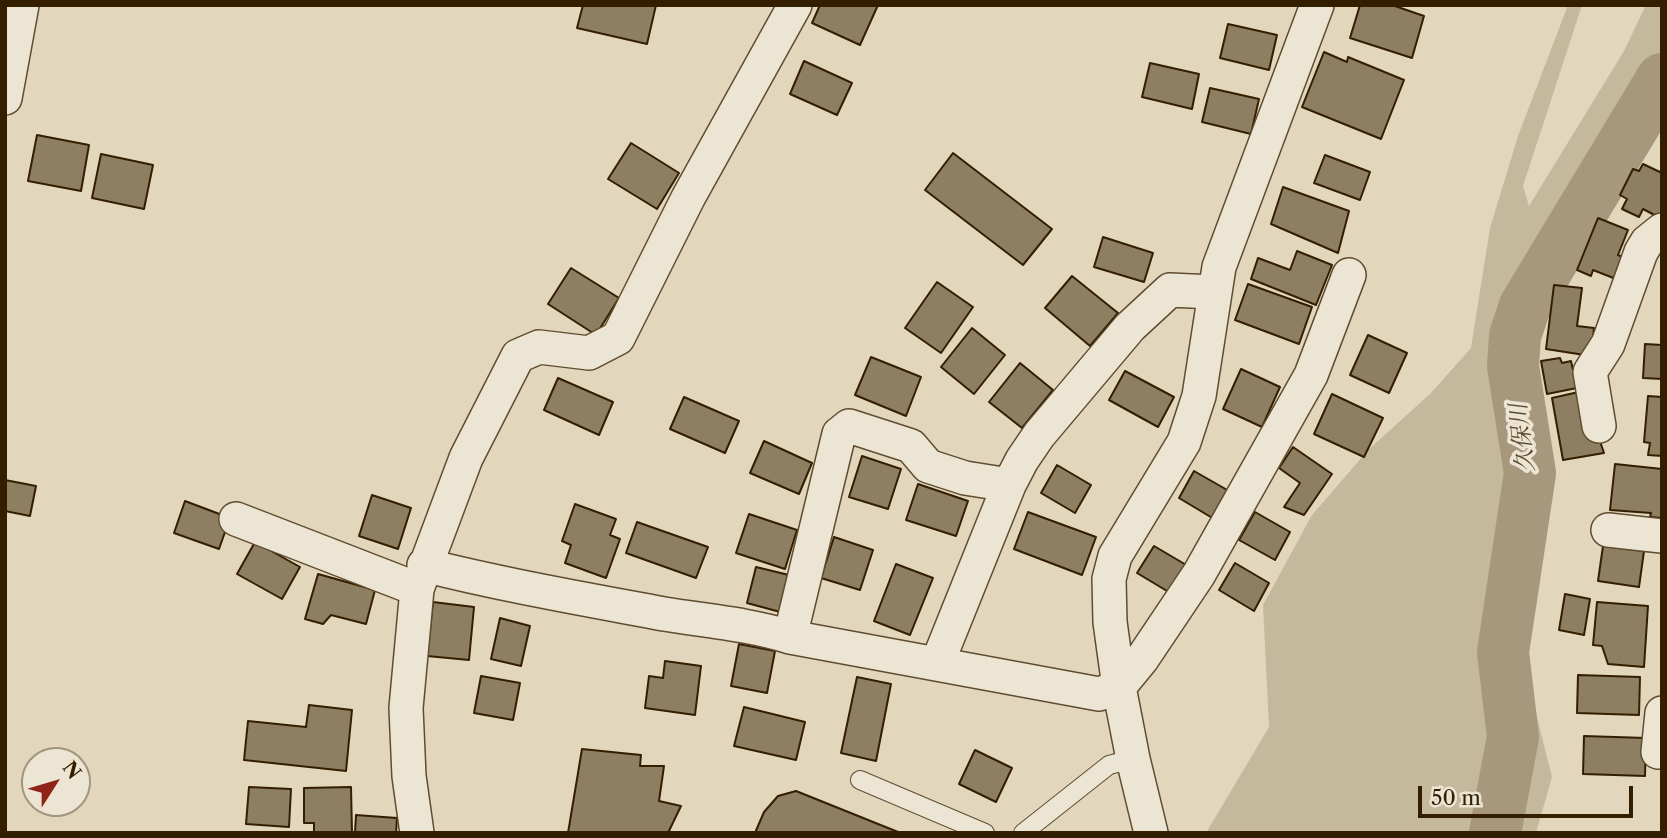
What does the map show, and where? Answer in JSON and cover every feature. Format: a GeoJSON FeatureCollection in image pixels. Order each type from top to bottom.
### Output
{"type":"FeatureCollection","features":[{"type":"Feature","properties":{"kind":"street"},"geometry":{"type":"LineString","coordinates":[[5,98],[22,5]]}},
{"type":"Feature","properties":{"kind":"street"},"geometry":{"type":"LineString","coordinates":[[418,833],[409,776],[406,708],[420,577],[466,458],[513,360],[539,346],[589,353],[618,338],[688,198],[795,5]]}},
{"type":"Feature","properties":{"kind":"street"},"geometry":{"type":"LineString","coordinates":[[1151,833],[1132,759],[1119,687],[1110,622],[1109,579],[1115,556],[1184,442],[1199,396],[1213,292],[1232,225],[1317,5]]}},
{"type":"Feature","properties":{"kind":"street"},"geometry":{"type":"LineString","coordinates":[[1599,426],[1590,372],[1608,344],[1641,252],[1647,242],[1662,230]]}},
{"type":"Feature","properties":{"kind":"street"},"geometry":{"type":"LineString","coordinates":[[236,519],[420,577],[490,582],[666,614],[756,626],[790,637],[1099,694],[1119,687],[1164,629],[1199,574],[1311,375],[1349,275]]}},
{"type":"Feature","properties":{"kind":"street"},"geometry":{"type":"LineString","coordinates":[[937,664],[1009,485],[1039,435],[1130,327],[1170,290],[1213,292]]}},
{"type":"Feature","properties":{"kind":"street"},"geometry":{"type":"LineString","coordinates":[[790,637],[839,433],[849,426],[911,446],[928,466],[965,478],[1009,485]]}},
{"type":"Feature","properties":{"kind":"street"},"geometry":{"type":"LineString","coordinates":[[1608,530],[1662,536]]}},
{"type":"Feature","properties":{"kind":"street"},"geometry":{"type":"LineString","coordinates":[[1658,752],[1662,713]]}},
{"type":"Feature","properties":{"kind":"lane"},"geometry":{"type":"LineString","coordinates":[[1023,833],[1109,765],[1132,759]]}},
{"type":"Feature","properties":{"kind":"lane"},"geometry":{"type":"LineString","coordinates":[[860,780],[985,833]]}},
{"type":"Feature","properties":{"kind":"shaded area"},"geometry":{"type":"Polygon","coordinates":[[[1568,5],[1582,5],[1523,186],[1529,206],[1624,51],[1646,5],[1662,5],[1662,67],[1656,68],[1523,279],[1524,360],[1548,464],[1513,622],[1552,777],[1536,833],[1206,833],[1269,727],[1263,605],[1312,515],[1369,449],[1430,394],[1471,348],[1490,228],[1518,136],[1568,5]]]}},
{"type":"Feature","properties":{"kind":"building"},"geometry":{"type":"Polygon","coordinates":[[[583,5],[656,5],[647,44],[577,28],[583,5]]]}},
{"type":"Feature","properties":{"kind":"building"},"geometry":{"type":"Polygon","coordinates":[[[820,5],[878,5],[860,45],[812,23],[820,5]]]}},
{"type":"Feature","properties":{"kind":"building"},"geometry":{"type":"Polygon","coordinates":[[[1360,5],[1392,5],[1424,16],[1412,58],[1350,38],[1360,5]]]}},
{"type":"Feature","properties":{"kind":"building"},"geometry":{"type":"Polygon","coordinates":[[[1228,24],[1277,35],[1269,70],[1220,58],[1228,24]]]}},
{"type":"Feature","properties":{"kind":"building"},"geometry":{"type":"Polygon","coordinates":[[[1324,52],[1347,62],[1348,57],[1404,80],[1381,139],[1302,107],[1324,52]]]}},
{"type":"Feature","properties":{"kind":"building"},"geometry":{"type":"Polygon","coordinates":[[[804,61],[852,83],[837,115],[790,94],[804,61]]]}},
{"type":"Feature","properties":{"kind":"building"},"geometry":{"type":"Polygon","coordinates":[[[1150,63],[1199,74],[1192,109],[1142,97],[1150,63]]]}},
{"type":"Feature","properties":{"kind":"building"},"geometry":{"type":"Polygon","coordinates":[[[1210,88],[1259,99],[1251,134],[1202,122],[1210,88]]]}},
{"type":"Feature","properties":{"kind":"building"},"geometry":{"type":"Polygon","coordinates":[[[37,135],[89,145],[81,191],[28,181],[37,135]]]}},
{"type":"Feature","properties":{"kind":"building"},"geometry":{"type":"Polygon","coordinates":[[[631,143],[679,173],[657,209],[608,179],[631,143]]]}},
{"type":"Feature","properties":{"kind":"building"},"geometry":{"type":"Polygon","coordinates":[[[953,153],[1052,229],[1023,265],[925,190],[953,153]]]}},
{"type":"Feature","properties":{"kind":"building"},"geometry":{"type":"Polygon","coordinates":[[[101,154],[153,165],[144,209],[92,198],[101,154]]]}},
{"type":"Feature","properties":{"kind":"building"},"geometry":{"type":"Polygon","coordinates":[[[1325,155],[1370,172],[1360,200],[1314,183],[1325,155]]]}},
{"type":"Feature","properties":{"kind":"building"},"geometry":{"type":"Polygon","coordinates":[[[1643,164],[1662,173],[1662,219],[1643,209],[1639,217],[1622,209],[1627,199],[1620,195],[1633,169],[1639,171],[1643,164]]]}},
{"type":"Feature","properties":{"kind":"building"},"geometry":{"type":"Polygon","coordinates":[[[1283,187],[1349,211],[1338,253],[1271,224],[1283,187]]]}},
{"type":"Feature","properties":{"kind":"building"},"geometry":{"type":"Polygon","coordinates":[[[1598,218],[1628,230],[1618,255],[1625,258],[1616,279],[1593,270],[1591,276],[1577,270],[1598,218]]]}},
{"type":"Feature","properties":{"kind":"building"},"geometry":{"type":"Polygon","coordinates":[[[1103,237],[1153,253],[1144,282],[1094,267],[1103,237]]]}},
{"type":"Feature","properties":{"kind":"building"},"geometry":{"type":"Polygon","coordinates":[[[1297,251],[1332,265],[1316,305],[1251,279],[1258,258],[1290,270],[1297,251]]]}},
{"type":"Feature","properties":{"kind":"building"},"geometry":{"type":"Polygon","coordinates":[[[571,268],[619,298],[596,335],[548,304],[571,268]]]}},
{"type":"Feature","properties":{"kind":"building"},"geometry":{"type":"Polygon","coordinates":[[[1072,276],[1118,313],[1090,346],[1045,308],[1072,276]]]}},
{"type":"Feature","properties":{"kind":"building"},"geometry":{"type":"Polygon","coordinates":[[[937,282],[973,307],[941,353],[905,328],[937,282]]]}},
{"type":"Feature","properties":{"kind":"building"},"geometry":{"type":"Polygon","coordinates":[[[1248,284],[1312,307],[1299,344],[1235,320],[1248,284]]]}},
{"type":"Feature","properties":{"kind":"building"},"geometry":{"type":"Polygon","coordinates":[[[1554,285],[1582,288],[1577,326],[1594,328],[1591,356],[1546,349],[1554,285]]]}},
{"type":"Feature","properties":{"kind":"building"},"geometry":{"type":"Polygon","coordinates":[[[972,328],[1005,355],[974,394],[941,367],[972,328]]]}},
{"type":"Feature","properties":{"kind":"building"},"geometry":{"type":"Polygon","coordinates":[[[1368,335],[1407,353],[1389,393],[1350,375],[1368,335]]]}},
{"type":"Feature","properties":{"kind":"building"},"geometry":{"type":"Polygon","coordinates":[[[1645,344],[1662,345],[1662,379],[1643,378],[1645,344]]]}},
{"type":"Feature","properties":{"kind":"building"},"geometry":{"type":"Polygon","coordinates":[[[871,357],[921,377],[906,416],[855,395],[871,357]]]}},
{"type":"Feature","properties":{"kind":"building"},"geometry":{"type":"Polygon","coordinates":[[[1560,358],[1562,363],[1571,361],[1577,388],[1547,394],[1541,361],[1560,358]]]}},
{"type":"Feature","properties":{"kind":"building"},"geometry":{"type":"Polygon","coordinates":[[[1020,363],[1053,390],[1022,428],[989,402],[1020,363]]]}},
{"type":"Feature","properties":{"kind":"building"},"geometry":{"type":"Polygon","coordinates":[[[1241,369],[1280,387],[1262,427],[1223,409],[1241,369]]]}},
{"type":"Feature","properties":{"kind":"building"},"geometry":{"type":"Polygon","coordinates":[[[1125,371],[1174,397],[1158,427],[1109,400],[1125,371]]]}},
{"type":"Feature","properties":{"kind":"building"},"geometry":{"type":"Polygon","coordinates":[[[558,378],[613,402],[599,435],[544,410],[558,378]]]}},
{"type":"Feature","properties":{"kind":"building"},"geometry":{"type":"Polygon","coordinates":[[[1583,391],[1604,453],[1563,460],[1552,398],[1583,391]]]}},
{"type":"Feature","properties":{"kind":"building"},"geometry":{"type":"Polygon","coordinates":[[[1332,394],[1383,418],[1364,457],[1314,434],[1332,394]]]}},
{"type":"Feature","properties":{"kind":"building"},"geometry":{"type":"Polygon","coordinates":[[[1648,396],[1662,397],[1662,456],[1648,455],[1650,443],[1644,442],[1648,396]]]}},
{"type":"Feature","properties":{"kind":"building"},"geometry":{"type":"Polygon","coordinates":[[[684,397],[739,421],[725,453],[670,429],[684,397]]]}},
{"type":"Feature","properties":{"kind":"building"},"geometry":{"type":"Polygon","coordinates":[[[764,441],[812,463],[799,494],[750,473],[764,441]]]}},
{"type":"Feature","properties":{"kind":"building"},"geometry":{"type":"Polygon","coordinates":[[[1293,447],[1332,474],[1304,515],[1284,507],[1300,483],[1279,468],[1293,447]]]}},
{"type":"Feature","properties":{"kind":"building"},"geometry":{"type":"Polygon","coordinates":[[[862,456],[901,469],[888,509],[849,497],[862,456]]]}},
{"type":"Feature","properties":{"kind":"building"},"geometry":{"type":"Polygon","coordinates":[[[1615,464],[1662,469],[1662,518],[1650,517],[1651,513],[1610,510],[1615,464]]]}},
{"type":"Feature","properties":{"kind":"building"},"geometry":{"type":"Polygon","coordinates":[[[1057,465],[1091,485],[1075,513],[1041,493],[1057,465]]]}},
{"type":"Feature","properties":{"kind":"building"},"geometry":{"type":"Polygon","coordinates":[[[1194,471],[1229,491],[1214,519],[1179,498],[1194,471]]]}},
{"type":"Feature","properties":{"kind":"building"},"geometry":{"type":"Polygon","coordinates":[[[5,480],[36,486],[30,516],[5,511],[5,480]]]}},
{"type":"Feature","properties":{"kind":"building"},"geometry":{"type":"Polygon","coordinates":[[[918,484],[968,501],[956,536],[906,520],[918,484]]]}},
{"type":"Feature","properties":{"kind":"building"},"geometry":{"type":"Polygon","coordinates":[[[372,495],[411,508],[398,549],[359,536],[372,495]]]}},
{"type":"Feature","properties":{"kind":"building"},"geometry":{"type":"Polygon","coordinates":[[[185,501],[230,518],[219,549],[174,533],[185,501]]]}},
{"type":"Feature","properties":{"kind":"building"},"geometry":{"type":"Polygon","coordinates":[[[575,504],[616,519],[610,535],[620,539],[606,578],[565,563],[571,545],[562,541],[575,504]]]}},
{"type":"Feature","properties":{"kind":"building"},"geometry":{"type":"Polygon","coordinates":[[[1028,512],[1096,537],[1082,575],[1014,549],[1028,512]]]}},
{"type":"Feature","properties":{"kind":"building"},"geometry":{"type":"Polygon","coordinates":[[[1255,512],[1290,532],[1275,560],[1239,540],[1255,512]]]}},
{"type":"Feature","properties":{"kind":"building"},"geometry":{"type":"Polygon","coordinates":[[[749,514],[797,530],[785,569],[736,553],[749,514]]]}},
{"type":"Feature","properties":{"kind":"building"},"geometry":{"type":"Polygon","coordinates":[[[637,522],[708,547],[696,578],[626,553],[637,522]]]}},
{"type":"Feature","properties":{"kind":"building"},"geometry":{"type":"Polygon","coordinates":[[[834,537],[873,550],[860,590],[821,578],[834,537]]]}},
{"type":"Feature","properties":{"kind":"building"},"geometry":{"type":"Polygon","coordinates":[[[255,542],[300,567],[282,599],[237,574],[255,542]]]}},
{"type":"Feature","properties":{"kind":"building"},"geometry":{"type":"Polygon","coordinates":[[[1154,546],[1188,566],[1172,594],[1137,573],[1154,546]]]}},
{"type":"Feature","properties":{"kind":"building"},"geometry":{"type":"Polygon","coordinates":[[[1603,546],[1644,551],[1639,587],[1598,581],[1603,546]]]}},
{"type":"Feature","properties":{"kind":"building"},"geometry":{"type":"Polygon","coordinates":[[[1235,563],[1269,583],[1254,611],[1219,590],[1235,563]]]}},
{"type":"Feature","properties":{"kind":"building"},"geometry":{"type":"Polygon","coordinates":[[[896,564],[933,578],[910,635],[874,621],[896,564]]]}},
{"type":"Feature","properties":{"kind":"building"},"geometry":{"type":"Polygon","coordinates":[[[756,567],[793,576],[784,613],[747,603],[756,567]]]}},
{"type":"Feature","properties":{"kind":"building"},"geometry":{"type":"Polygon","coordinates":[[[318,574],[375,590],[366,624],[331,615],[323,624],[305,619],[318,574]]]}},
{"type":"Feature","properties":{"kind":"building"},"geometry":{"type":"Polygon","coordinates":[[[1565,594],[1590,599],[1584,635],[1559,630],[1565,594]]]}},
{"type":"Feature","properties":{"kind":"building"},"geometry":{"type":"Polygon","coordinates":[[[433,602],[474,607],[469,660],[427,656],[433,602]]]}},
{"type":"Feature","properties":{"kind":"building"},"geometry":{"type":"Polygon","coordinates":[[[1597,602],[1648,606],[1644,667],[1608,664],[1602,646],[1593,645],[1597,602]]]}},
{"type":"Feature","properties":{"kind":"building"},"geometry":{"type":"Polygon","coordinates":[[[500,618],[530,626],[521,666],[491,659],[500,618]]]}},
{"type":"Feature","properties":{"kind":"building"},"geometry":{"type":"Polygon","coordinates":[[[739,644],[775,651],[767,693],[731,686],[739,644]]]}},
{"type":"Feature","properties":{"kind":"building"},"geometry":{"type":"Polygon","coordinates":[[[665,661],[701,666],[695,715],[645,708],[649,676],[663,678],[665,661]]]}},
{"type":"Feature","properties":{"kind":"building"},"geometry":{"type":"Polygon","coordinates":[[[1578,675],[1640,677],[1639,715],[1577,713],[1578,675]]]}},
{"type":"Feature","properties":{"kind":"building"},"geometry":{"type":"Polygon","coordinates":[[[481,676],[520,683],[513,720],[474,713],[481,676]]]}},
{"type":"Feature","properties":{"kind":"building"},"geometry":{"type":"Polygon","coordinates":[[[857,677],[891,684],[876,761],[841,753],[857,677]]]}},
{"type":"Feature","properties":{"kind":"building"},"geometry":{"type":"Polygon","coordinates":[[[309,705],[352,710],[346,771],[244,760],[248,721],[306,727],[309,705]]]}},
{"type":"Feature","properties":{"kind":"building"},"geometry":{"type":"Polygon","coordinates":[[[744,707],[805,722],[796,760],[734,746],[744,707]]]}},
{"type":"Feature","properties":{"kind":"building"},"geometry":{"type":"Polygon","coordinates":[[[1584,736],[1646,738],[1645,776],[1583,774],[1584,736]]]}},
{"type":"Feature","properties":{"kind":"building"},"geometry":{"type":"Polygon","coordinates":[[[582,749],[641,755],[640,766],[664,766],[659,801],[681,806],[668,833],[568,833],[582,749]]]}},
{"type":"Feature","properties":{"kind":"building"},"geometry":{"type":"Polygon","coordinates":[[[975,750],[1012,768],[996,802],[959,784],[975,750]]]}},
{"type":"Feature","properties":{"kind":"building"},"geometry":{"type":"Polygon","coordinates":[[[249,787],[291,789],[289,827],[246,824],[249,787]]]}},
{"type":"Feature","properties":{"kind":"building"},"geometry":{"type":"Polygon","coordinates":[[[351,787],[352,833],[314,833],[314,823],[304,823],[304,788],[351,787]]]}},
{"type":"Feature","properties":{"kind":"building"},"geometry":{"type":"Polygon","coordinates":[[[796,791],[898,833],[755,833],[764,812],[778,796],[796,791]]]}},
{"type":"Feature","properties":{"kind":"building"},"geometry":{"type":"Polygon","coordinates":[[[356,815],[397,818],[396,833],[355,833],[356,815]]]}},
{"type":"Feature","properties":{"kind":"waterway","name":"久保川"},"geometry":{"type":"LineString","coordinates":[[1495,833],[1513,737],[1503,652],[1530,473],[1513,366],[1515,336],[1525,306],[1662,79]]}}]}
